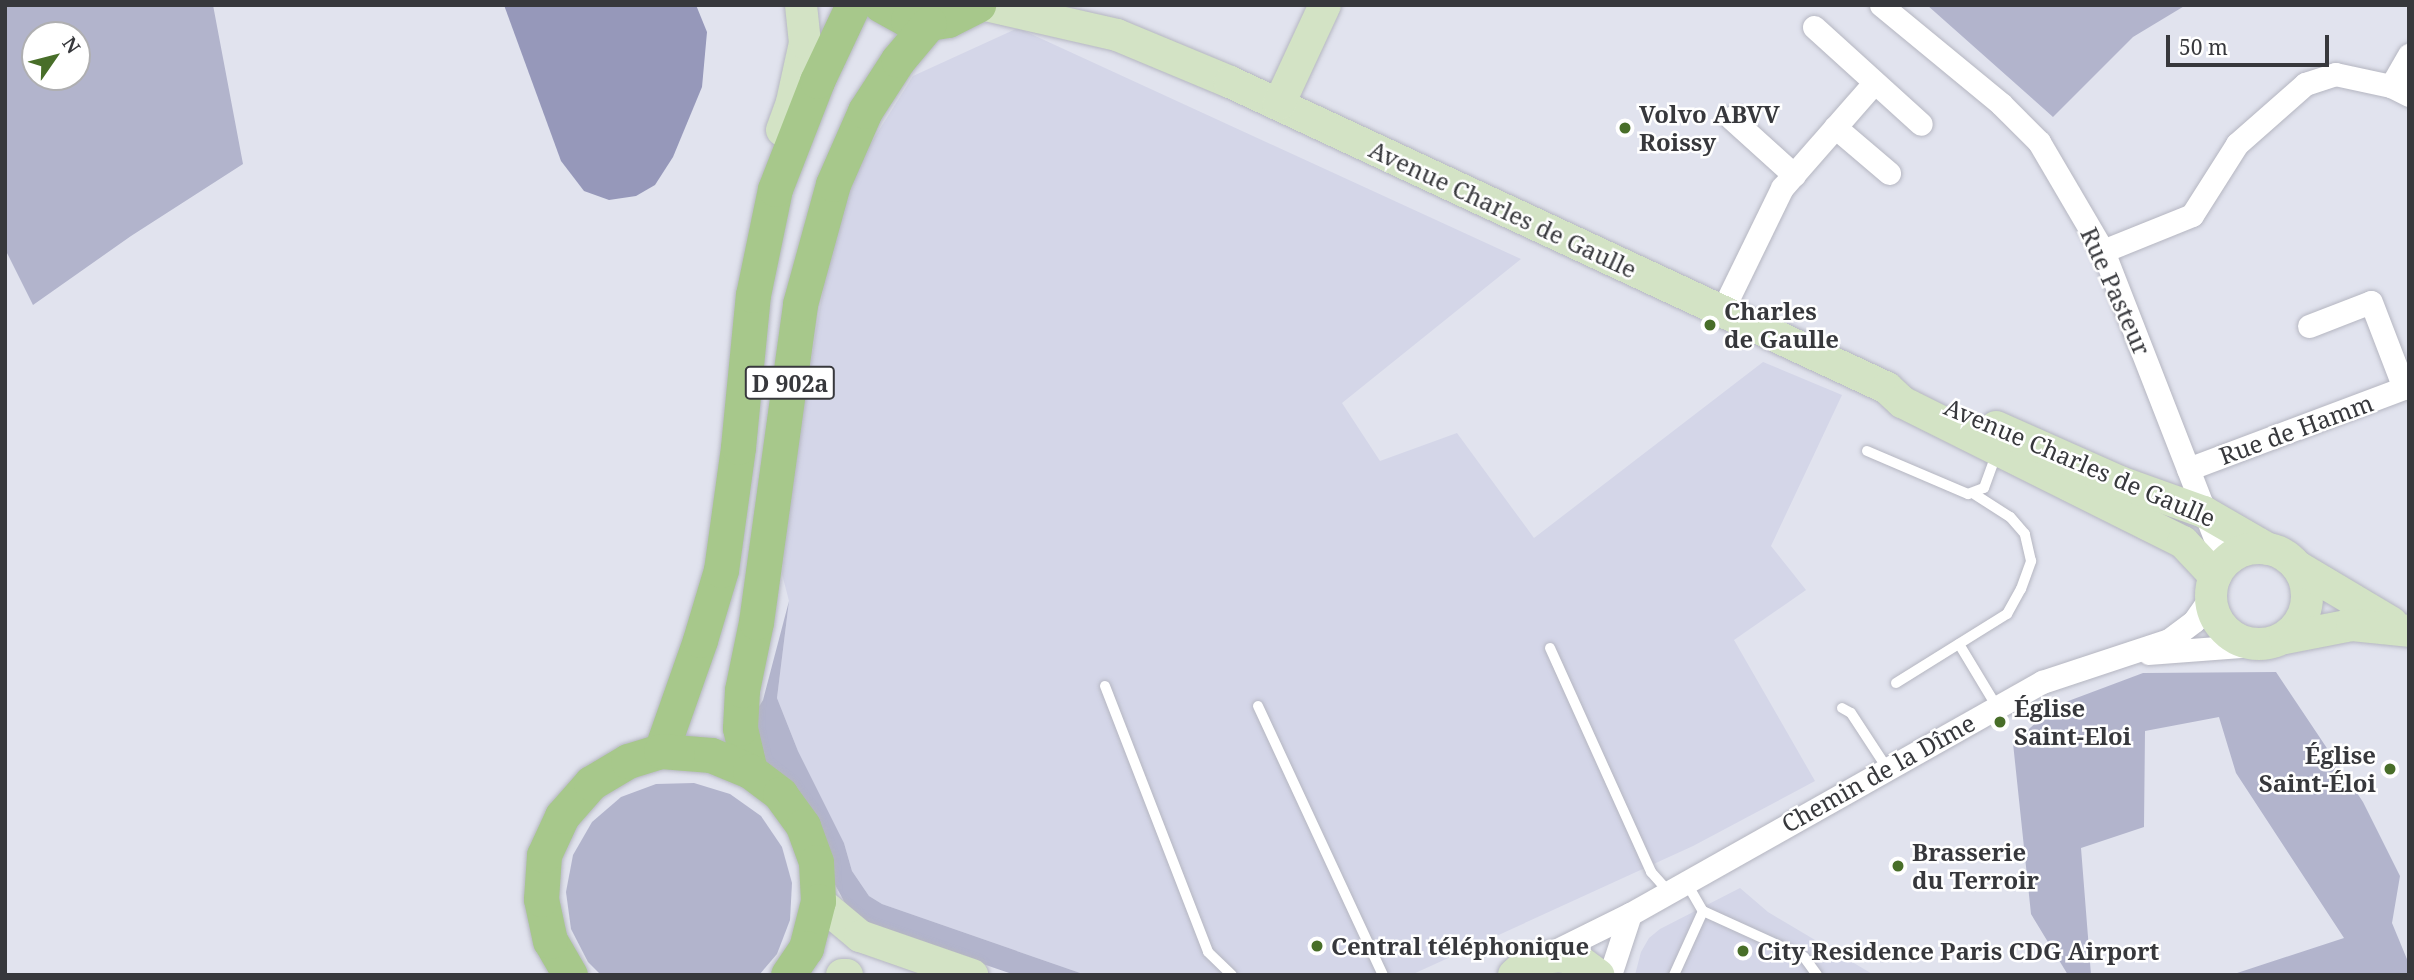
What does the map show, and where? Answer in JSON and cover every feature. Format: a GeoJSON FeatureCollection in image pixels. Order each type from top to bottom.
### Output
{"type":"FeatureCollection","features":[{"type":"Feature","properties":{"kind":"main road","name":"D 902a"},"geometry":{"type":"LineString","coordinates":[[661,751],[701,640],[720,570],[734,479],[753,295],[775,189],[817,81],[853,5]]}},
{"type":"Feature","properties":{"kind":"main road"},"geometry":{"type":"LineString","coordinates":[[881,5],[908,20],[929,23],[948,20],[978,5]]}},
{"type":"Feature","properties":{"kind":"main road","name":"D 902a"},"geometry":{"type":"LineString","coordinates":[[750,771],[740,728],[742,690],[756,622],[800,304],[833,184],[865,111],[898,60],[929,23]]}},
{"type":"Feature","properties":{"kind":"main road"},"geometry":{"type":"LineString","coordinates":[[570,975],[550,941],[541,899],[544,855],[562,816],[591,783],[628,761],[661,751],[711,755],[750,771],[780,794],[803,826],[816,862],[818,901],[806,948],[788,975]]}},
{"type":"Feature","properties":{"kind":"street"},"geometry":{"type":"LineString","coordinates":[[775,189],[777,147],[792,102],[805,43],[801,5]]}},
{"type":"Feature","properties":{"kind":"street","name":"Avenue Charles de Gaulle"},"geometry":{"type":"LineString","coordinates":[[985,5],[1117,35],[1279,104],[1887,388],[1902,402],[2204,512],[2269,549]]}},
{"type":"Feature","properties":{"kind":"street","name":"Avenue Charles de Gaulle"},"geometry":{"type":"LineString","coordinates":[[1079,5],[1117,35]]}},
{"type":"Feature","properties":{"kind":"street"},"geometry":{"type":"LineString","coordinates":[[1279,104],[1325,5]]}},
{"type":"Feature","properties":{"kind":"street","name":"Rue Pasteur"},"geometry":{"type":"LineString","coordinates":[[1881,5],[2001,104],[2039,142],[2104,251],[2204,512],[2216,579]]}},
{"type":"Feature","properties":{"kind":"street"},"geometry":{"type":"LineString","coordinates":[[1814,27],[1921,124]]}},
{"type":"Feature","properties":{"kind":"street"},"geometry":{"type":"LineString","coordinates":[[2104,251],[2192,215],[2237,144],[2305,84],[2335,74],[2400,91],[2409,55]]}},
{"type":"Feature","properties":{"kind":"street"},"geometry":{"type":"LineString","coordinates":[[1722,311],[1783,188],[1874,83]]}},
{"type":"Feature","properties":{"kind":"street"},"geometry":{"type":"LineString","coordinates":[[1731,118],[1794,175]]}},
{"type":"Feature","properties":{"kind":"street"},"geometry":{"type":"LineString","coordinates":[[1835,127],[1889,173]]}},
{"type":"Feature","properties":{"kind":"street","name":"Rue de Hamm"},"geometry":{"type":"LineString","coordinates":[[2188,469],[2406,387],[2371,302],[2309,326]]}},
{"type":"Feature","properties":{"kind":"street","name":"Avenue Charles de Gaulle"},"geometry":{"type":"LineString","coordinates":[[1998,439],[2183,542],[2216,579]]}},
{"type":"Feature","properties":{"kind":"street"},"geometry":{"type":"LineString","coordinates":[[2253,548],[2269,549],[2280,552],[2355,604],[2407,631],[2352,625],[2270,641],[2242,642],[2219,624],[2216,579],[2237,553],[2253,548]]}},
{"type":"Feature","properties":{"kind":"street"},"geometry":{"type":"LineString","coordinates":[[2270,641],[2297,627],[2305,613],[2306,589],[2298,567]]}},
{"type":"Feature","properties":{"kind":"street","name":"Chemin de la Dîme"},"geometry":{"type":"LineString","coordinates":[[1542,958],[1630,914],[2042,682],[2169,640],[2194,621],[2216,579]]}},
{"type":"Feature","properties":{"kind":"street","name":"Chemin de la Dîme"},"geometry":{"type":"LineString","coordinates":[[2135,653],[2270,641]]}},
{"type":"Feature","properties":{"kind":"street"},"geometry":{"type":"LineString","coordinates":[[818,901],[860,936],[972,975]]}},
{"type":"Feature","properties":{"kind":"street"},"geometry":{"type":"LineString","coordinates":[[1610,975],[1630,914]]}},
{"type":"Feature","properties":{"kind":"street"},"geometry":{"type":"LineString","coordinates":[[1514,975],[1525,965],[1542,958],[1561,956],[1579,961],[1598,975]]}},
{"type":"Feature","properties":{"kind":"street"},"geometry":{"type":"LineString","coordinates":[[842,975],[848,975]]}},
{"type":"Feature","properties":{"kind":"lane"},"geometry":{"type":"LineString","coordinates":[[1974,494],[1984,488],[1998,439]]}},
{"type":"Feature","properties":{"kind":"lane"},"geometry":{"type":"LineString","coordinates":[[1867,452],[1961,493],[1974,494],[2010,517],[2025,534],[2031,561],[2021,589],[2007,614],[1896,683]]}},
{"type":"Feature","properties":{"kind":"lane"},"geometry":{"type":"LineString","coordinates":[[1959,644],[1997,707]]}},
{"type":"Feature","properties":{"kind":"lane"},"geometry":{"type":"LineString","coordinates":[[1550,648],[1651,872],[1677,887],[1703,911],[1804,957],[1817,975]]}},
{"type":"Feature","properties":{"kind":"lane"},"geometry":{"type":"LineString","coordinates":[[1105,686],[1208,952],[1232,975]]}},
{"type":"Feature","properties":{"kind":"lane"},"geometry":{"type":"LineString","coordinates":[[1258,706],[1383,975]]}},
{"type":"Feature","properties":{"kind":"lane"},"geometry":{"type":"LineString","coordinates":[[1842,708],[1851,713],[1887,768]]}},
{"type":"Feature","properties":{"kind":"lane"},"geometry":{"type":"LineString","coordinates":[[1674,975],[1703,911]]}},
{"type":"Feature","properties":{"kind":"shaded area"},"geometry":{"type":"Polygon","coordinates":[[[5,5],[213,5],[243,164],[131,236],[33,305],[5,249],[5,5]]]}},
{"type":"Feature","properties":{"kind":"shaded area"},"geometry":{"type":"Polygon","coordinates":[[[504,5],[696,5],[707,32],[702,87],[673,157],[655,185],[636,196],[609,200],[584,191],[561,161],[504,5]]]}},
{"type":"Feature","properties":{"kind":"shaded area"},"geometry":{"type":"Polygon","coordinates":[[[1927,5],[2186,5],[2133,37],[2053,117],[1927,5]]]}},
{"type":"Feature","properties":{"kind":"shaded area"},"geometry":{"type":"Polygon","coordinates":[[[1018,28],[1521,259],[1342,403],[1380,461],[1457,433],[1534,538],[1763,362],[1842,395],[1771,546],[1806,590],[1734,640],[1815,781],[1693,846],[1411,975],[1086,975],[882,904],[869,896],[852,871],[844,843],[798,751],[777,698],[789,601],[782,574],[792,470],[836,215],[866,151],[913,76],[1018,28]]]}},
{"type":"Feature","properties":{"kind":"shaded area"},"geometry":{"type":"Polygon","coordinates":[[[789,601],[777,698],[798,751],[844,843],[852,871],[869,896],[882,904],[1086,975],[1015,975],[878,928],[862,920],[845,903],[776,776],[756,747],[754,715],[763,700],[789,601]]]}},
{"type":"Feature","properties":{"kind":"shaded area"},"geometry":{"type":"Polygon","coordinates":[[[2276,672],[2363,802],[2400,876],[2392,923],[2409,964],[2409,975],[2231,975],[2344,938],[2236,773],[2219,717],[2145,731],[2144,827],[2081,848],[2091,975],[2068,975],[2031,914],[2013,743],[2055,706],[2143,673],[2276,672]]]}},
{"type":"Feature","properties":{"kind":"shaded area"},"geometry":{"type":"Polygon","coordinates":[[[694,783],[730,794],[761,816],[782,847],[792,883],[790,920],[777,954],[759,975],[601,975],[588,962],[571,929],[566,892],[573,855],[592,822],[621,797],[656,784],[694,783]]]}},
{"type":"Feature","properties":{"kind":"shaded area"},"geometry":{"type":"Polygon","coordinates":[[[1740,888],[1768,912],[1874,975],[1635,975],[1641,952],[1649,938],[1660,929],[1740,888]]]}},
{"type":"Feature","properties":{"kind":"place","name":"Volvo ABVV Roissy"},"geometry":{"type":"Point","coordinates":[1625,128]}},
{"type":"Feature","properties":{"kind":"place","name":"Charles de Gaulle"},"geometry":{"type":"Point","coordinates":[1710,325]}},
{"type":"Feature","properties":{"kind":"place","name":"Église Saint-Eloi"},"geometry":{"type":"Point","coordinates":[2000,722]}},
{"type":"Feature","properties":{"kind":"place","name":"Église Saint-Éloi"},"geometry":{"type":"Point","coordinates":[2390,769]}},
{"type":"Feature","properties":{"kind":"place","name":"Brasserie du Terroir"},"geometry":{"type":"Point","coordinates":[1898,866]}},
{"type":"Feature","properties":{"kind":"place","name":"Central téléphonique"},"geometry":{"type":"Point","coordinates":[1317,946]}},
{"type":"Feature","properties":{"kind":"place","name":"City Residence Paris CDG Airport"},"geometry":{"type":"Point","coordinates":[1743,951]}}]}
